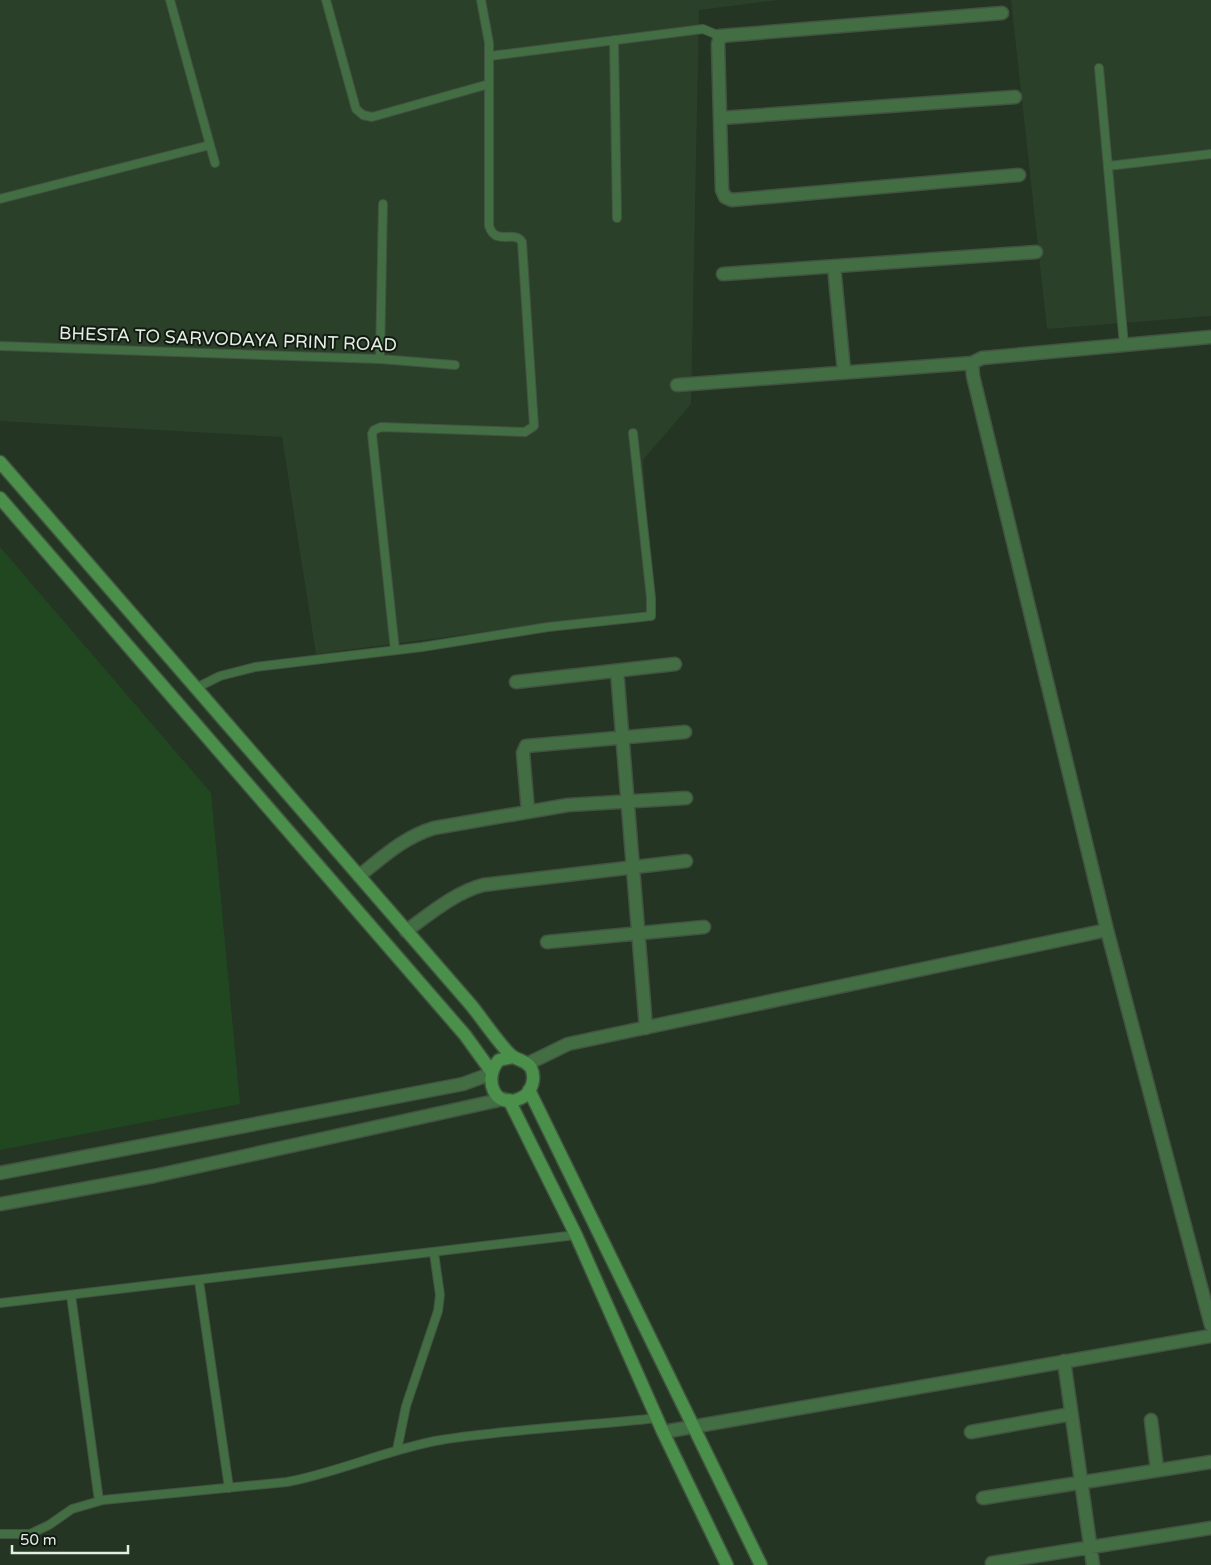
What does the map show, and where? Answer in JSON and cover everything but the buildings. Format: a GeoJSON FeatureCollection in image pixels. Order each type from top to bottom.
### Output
{"type":"FeatureCollection","features":[{"type":"Feature","properties":{"kind":"main road"},"geometry":{"type":"LineString","coordinates":[[0,462],[359,876],[513,1057],[528,1064],[533,1074],[533,1081],[529,1090],[521,1098],[506,1100]]}},
{"type":"Feature","properties":{"kind":"main road"},"geometry":{"type":"LineString","coordinates":[[0,498],[465,1035],[491,1073]]}},
{"type":"Feature","properties":{"kind":"main road"},"geometry":{"type":"LineString","coordinates":[[513,1057],[499,1060],[491,1073],[491,1085],[495,1093],[506,1100],[576,1235],[663,1432],[727,1565]]}},
{"type":"Feature","properties":{"kind":"main road"},"geometry":{"type":"LineString","coordinates":[[529,1090],[761,1565]]}},
{"type":"Feature","properties":{"kind":"street"},"geometry":{"type":"LineString","coordinates":[[1002,13],[720,36],[718,44],[722,190],[725,197],[732,200],[1019,175]]}},
{"type":"Feature","properties":{"kind":"street"},"geometry":{"type":"LineString","coordinates":[[721,118],[1015,97]]}},
{"type":"Feature","properties":{"kind":"street"},"geometry":{"type":"LineString","coordinates":[[723,274],[1036,252]]}},
{"type":"Feature","properties":{"kind":"street"},"geometry":{"type":"LineString","coordinates":[[834,266],[844,371]]}},
{"type":"Feature","properties":{"kind":"street"},"geometry":{"type":"LineString","coordinates":[[676,385],[844,371],[972,363],[982,358],[1211,337]]}},
{"type":"Feature","properties":{"kind":"street"},"geometry":{"type":"LineString","coordinates":[[972,363],[973,376],[1106,930],[1211,1325]]}},
{"type":"Feature","properties":{"kind":"street"},"geometry":{"type":"LineString","coordinates":[[516,682],[675,664]]}},
{"type":"Feature","properties":{"kind":"street"},"geometry":{"type":"LineString","coordinates":[[617,671],[646,1028]]}},
{"type":"Feature","properties":{"kind":"street"},"geometry":{"type":"LineString","coordinates":[[528,811],[523,753],[526,746],[622,736],[685,732]]}},
{"type":"Feature","properties":{"kind":"street"},"geometry":{"type":"LineString","coordinates":[[359,876],[399,843],[416,833],[434,828],[568,805],[686,798]]}},
{"type":"Feature","properties":{"kind":"street"},"geometry":{"type":"LineString","coordinates":[[406,931],[468,889],[484,885],[686,861]]}},
{"type":"Feature","properties":{"kind":"street"},"geometry":{"type":"LineString","coordinates":[[547,942],[704,927]]}},
{"type":"Feature","properties":{"kind":"street"},"geometry":{"type":"LineString","coordinates":[[528,1064],[552,1050],[568,1044],[1106,930]]}},
{"type":"Feature","properties":{"kind":"street"},"geometry":{"type":"LineString","coordinates":[[0,1173],[463,1084],[491,1073]]}},
{"type":"Feature","properties":{"kind":"street"},"geometry":{"type":"LineString","coordinates":[[0,1204],[154,1176],[506,1100]]}},
{"type":"Feature","properties":{"kind":"street"},"geometry":{"type":"LineString","coordinates":[[663,1432],[1211,1336]]}},
{"type":"Feature","properties":{"kind":"street"},"geometry":{"type":"LineString","coordinates":[[1064,1361],[1093,1565]]}},
{"type":"Feature","properties":{"kind":"street"},"geometry":{"type":"LineString","coordinates":[[971,1432],[1071,1414]]}},
{"type":"Feature","properties":{"kind":"street"},"geometry":{"type":"LineString","coordinates":[[1151,1420],[1157,1469]]}},
{"type":"Feature","properties":{"kind":"street"},"geometry":{"type":"LineString","coordinates":[[983,1498],[1157,1469],[1211,1462]]}},
{"type":"Feature","properties":{"kind":"street"},"geometry":{"type":"LineString","coordinates":[[992,1563],[1211,1528]]}},
{"type":"Feature","properties":{"kind":"lane"},"geometry":{"type":"LineString","coordinates":[[170,0],[216,163]]}},
{"type":"Feature","properties":{"kind":"lane"},"geometry":{"type":"LineString","coordinates":[[326,0],[356,109],[363,115],[372,117],[489,84]]}},
{"type":"Feature","properties":{"kind":"lane"},"geometry":{"type":"LineString","coordinates":[[395,650],[374,430],[381,427],[525,432],[534,426],[522,242],[517,238],[495,236],[489,226],[490,43],[481,0]]}},
{"type":"Feature","properties":{"kind":"lane"},"geometry":{"type":"LineString","coordinates":[[490,56],[703,29],[720,36]]}},
{"type":"Feature","properties":{"kind":"lane"},"geometry":{"type":"LineString","coordinates":[[614,40],[617,218]]}},
{"type":"Feature","properties":{"kind":"lane"},"geometry":{"type":"LineString","coordinates":[[1099,68],[1124,346]]}},
{"type":"Feature","properties":{"kind":"lane"},"geometry":{"type":"LineString","coordinates":[[0,198],[210,145]]}},
{"type":"Feature","properties":{"kind":"lane"},"geometry":{"type":"LineString","coordinates":[[1108,166],[1211,154]]}},
{"type":"Feature","properties":{"kind":"lane"},"geometry":{"type":"LineString","coordinates":[[380,359],[383,204]]}},
{"type":"Feature","properties":{"kind":"lane","name":"BHESTA TO SARVODAYA PRINT ROAD"},"geometry":{"type":"LineString","coordinates":[[0,346],[380,359],[455,365]]}},
{"type":"Feature","properties":{"kind":"lane"},"geometry":{"type":"LineString","coordinates":[[196,688],[237,670],[395,650],[548,627],[650,616],[651,598],[633,433]]}},
{"type":"Feature","properties":{"kind":"lane"},"geometry":{"type":"LineString","coordinates":[[0,1303],[576,1235]]}},
{"type":"Feature","properties":{"kind":"lane"},"geometry":{"type":"LineString","coordinates":[[397,1450],[406,1406],[438,1311],[440,1294],[434,1253]]}},
{"type":"Feature","properties":{"kind":"lane"},"geometry":{"type":"LineString","coordinates":[[199,1280],[229,1488]]}},
{"type":"Feature","properties":{"kind":"lane"},"geometry":{"type":"LineString","coordinates":[[71,1295],[98,1501]]}},
{"type":"Feature","properties":{"kind":"lane"},"geometry":{"type":"LineString","coordinates":[[0,1534],[30,1534],[39,1531],[72,1509],[98,1501],[229,1488],[313,1477],[397,1450],[442,1440],[657,1418]]}},
{"type":"Feature","properties":{"kind":"shaded area"},"geometry":{"type":"Polygon","coordinates":[[[0,0],[778,0],[699,10],[691,404],[643,460],[653,610],[316,654],[282,437],[0,421],[0,0]]]}},
{"type":"Feature","properties":{"kind":"shaded area"},"geometry":{"type":"Polygon","coordinates":[[[1011,0],[1211,0],[1211,316],[1047,329],[1011,0]]]}},
{"type":"Feature","properties":{"kind":"shaded area"},"geometry":{"type":"Polygon","coordinates":[[[0,547],[211,793],[240,1104],[0,1150],[0,547]]]}}]}
